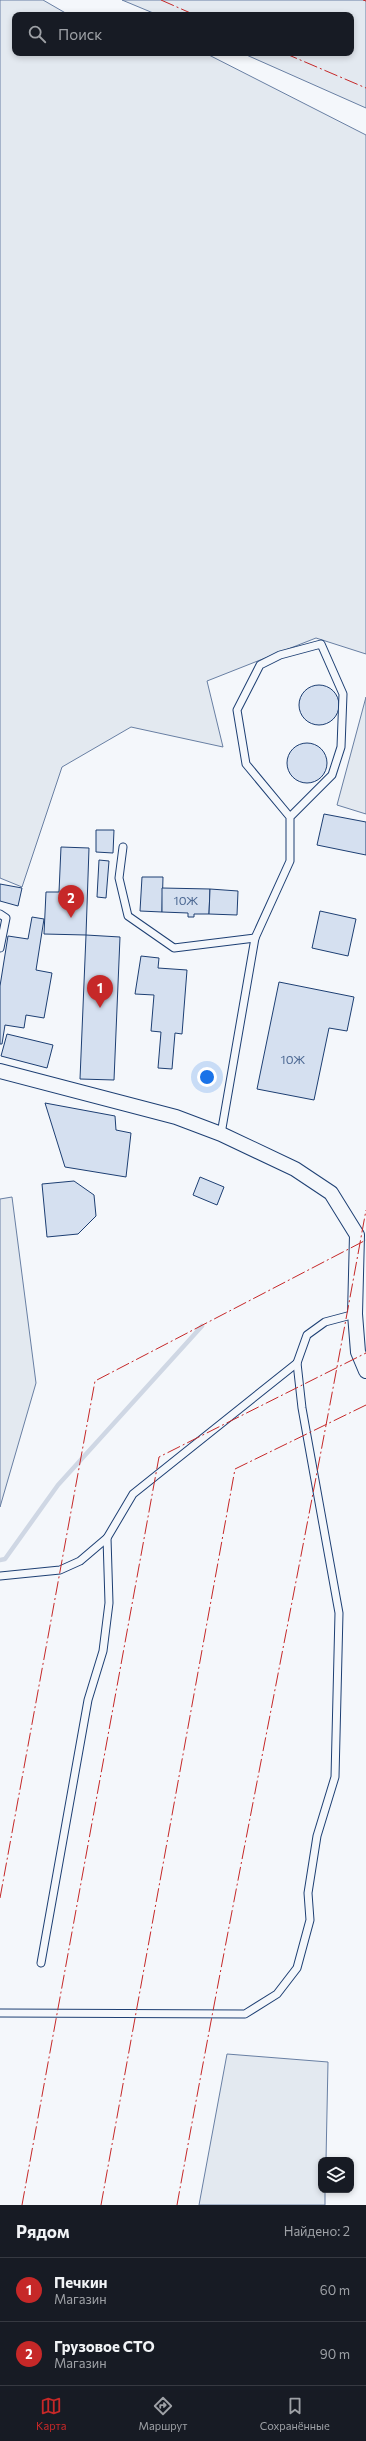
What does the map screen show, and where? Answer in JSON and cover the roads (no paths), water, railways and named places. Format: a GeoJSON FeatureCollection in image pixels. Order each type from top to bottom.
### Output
{"type":"FeatureCollection","features":[{"type":"Feature","properties":{"kind":"street"},"geometry":{"type":"LineString","coordinates":[[0,1071],[176,1117],[221,1134],[295,1169],[331,1193],[357,1235],[355,1314],[358,1352],[366,1371]]}},
{"type":"Feature","properties":{"kind":"lane"},"geometry":{"type":"LineString","coordinates":[[221,1134],[255,938],[290,861],[290,817],[246,764],[237,710],[260,665],[280,654],[321,644],[343,694],[341,747],[332,775],[290,817]]}},
{"type":"Feature","properties":{"kind":"lane"},"geometry":{"type":"LineString","coordinates":[[123,847],[119,878],[128,916],[174,948],[255,938]]}},
{"type":"Feature","properties":{"kind":"lane"},"geometry":{"type":"LineString","coordinates":[[0,914],[6,918],[0,948]]}},
{"type":"Feature","properties":{"kind":"lane"},"geometry":{"type":"LineString","coordinates":[[0,2013],[245,2014],[277,1994],[297,1968],[310,1920],[308,1892],[318,1836],[335,1777],[338,1613],[302,1408],[297,1363],[307,1335],[325,1322],[355,1314]]}},
{"type":"Feature","properties":{"kind":"lane"},"geometry":{"type":"LineString","coordinates":[[0,1576],[60,1570],[80,1561],[106,1538],[133,1494],[297,1363]]}},
{"type":"Feature","properties":{"kind":"lane"},"geometry":{"type":"LineString","coordinates":[[41,1962],[88,1700],[103,1651],[109,1603],[106,1538]]}},
{"type":"Feature","properties":{"kind":"waterway"},"geometry":{"type":"LineString","coordinates":[[0,1560],[5,1559],[58,1485],[202,1326]]}},
{"type":"Feature","properties":{"kind":"place","name":"Грузовое СТО"},"geometry":{"type":"Point","coordinates":[71,918]}},
{"type":"Feature","properties":{"kind":"place","name":"Печкин"},"geometry":{"type":"Point","coordinates":[100,1008]}}]}
